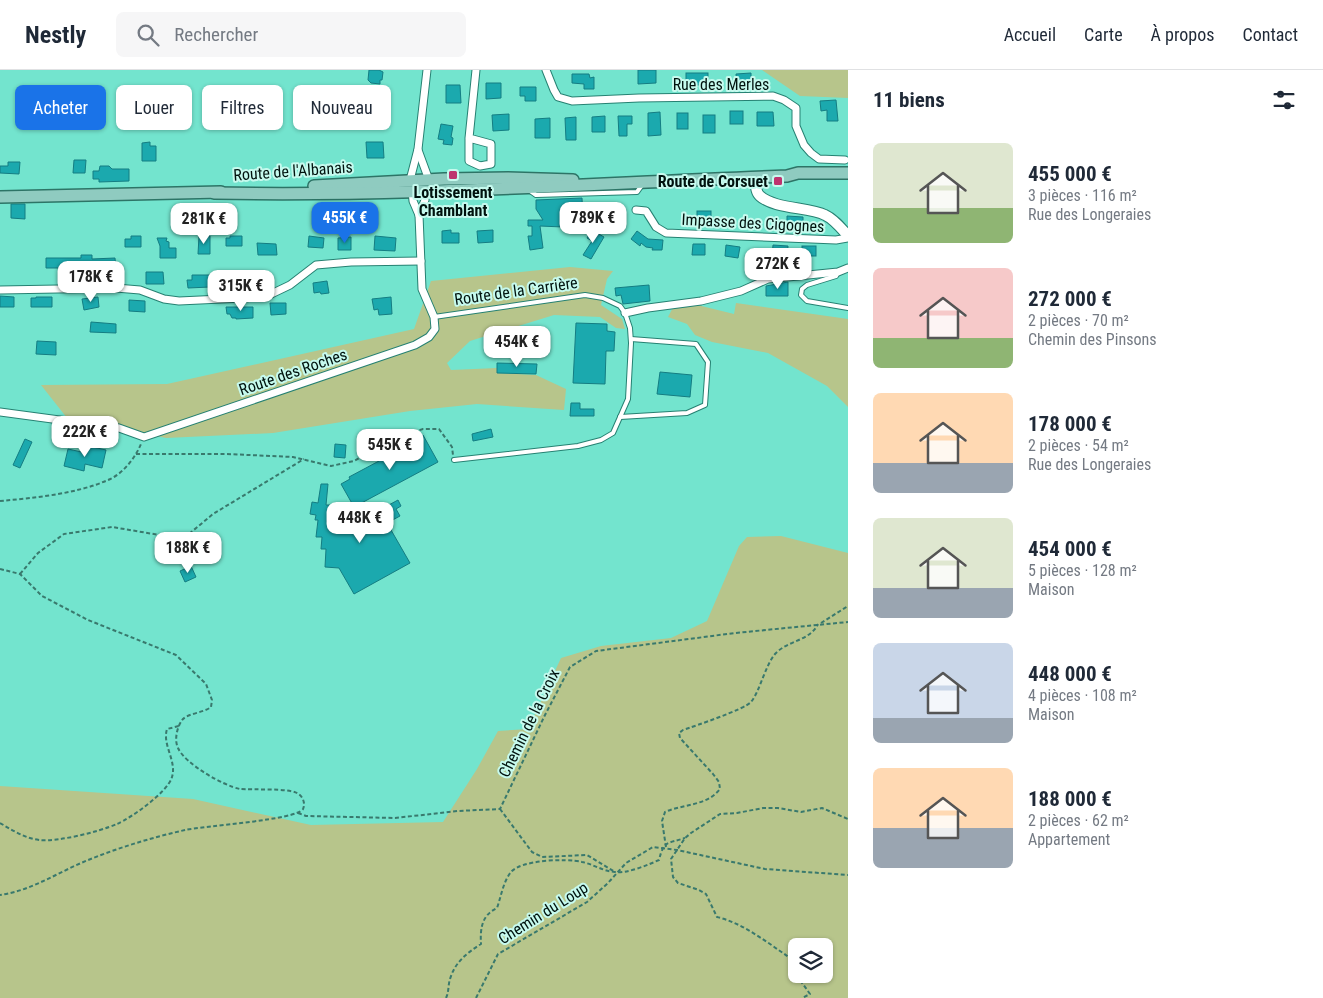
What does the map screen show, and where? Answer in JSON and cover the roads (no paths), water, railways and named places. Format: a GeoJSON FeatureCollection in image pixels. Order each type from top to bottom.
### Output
{"type":"FeatureCollection","features":[{"type":"Feature","properties":{"kind":"main road","name":"Route de l'Albanais"},"geometry":{"type":"LineString","coordinates":[[0,197],[214,193],[418,185],[524,188],[848,173]]}},
{"type":"Feature","properties":{"kind":"main road","name":"Route de l'Albanais"},"geometry":{"type":"LineString","coordinates":[[786,176],[797,180],[848,180]]}},
{"type":"Feature","properties":{"kind":"main road","name":"Route de l'Albanais"},"geometry":{"type":"LineString","coordinates":[[418,185],[475,178],[570,179],[587,184]]}},
{"type":"Feature","properties":{"kind":"main road"},"geometry":{"type":"LineString","coordinates":[[214,193],[364,192],[418,185]]}},
{"type":"Feature","properties":{"kind":"street"},"geometry":{"type":"LineString","coordinates":[[418,185],[418,149],[428,70]]}},
{"type":"Feature","properties":{"kind":"street"},"geometry":{"type":"LineString","coordinates":[[469,138],[491,144],[491,164],[480,166],[469,160],[469,138],[476,70]]}},
{"type":"Feature","properties":{"kind":"street","name":"Rue des Merles"},"geometry":{"type":"LineString","coordinates":[[546,70],[558,97],[572,101],[773,96],[784,100],[796,108],[796,126],[804,145],[811,153],[819,159],[845,160]]}},
{"type":"Feature","properties":{"kind":"street"},"geometry":{"type":"LineString","coordinates":[[418,149],[418,185]]}},
{"type":"Feature","properties":{"kind":"street"},"geometry":{"type":"LineString","coordinates":[[756,177],[756,190],[760,196],[778,204],[824,214],[837,224],[848,237]]}},
{"type":"Feature","properties":{"kind":"street","name":"Route de la Carrière"},"geometry":{"type":"LineString","coordinates":[[418,185],[413,201],[419,215],[422,289],[434,317]]}},
{"type":"Feature","properties":{"kind":"street","name":"Route de la Carrière"},"geometry":{"type":"LineString","coordinates":[[418,185],[425,200],[419,215]]}},
{"type":"Feature","properties":{"kind":"street","name":"Impasse des Cigognes"},"geometry":{"type":"LineString","coordinates":[[636,210],[646,212],[656,227],[666,233],[836,240],[848,237]]}},
{"type":"Feature","properties":{"kind":"street"},"geometry":{"type":"LineString","coordinates":[[0,290],[116,288],[140,290],[164,299],[179,301],[243,298],[267,296],[290,285],[316,265],[351,262],[421,261]]}},
{"type":"Feature","properties":{"kind":"street"},"geometry":{"type":"LineString","coordinates":[[625,313],[701,301],[741,291],[768,279],[838,272],[848,268]]}},
{"type":"Feature","properties":{"kind":"street","name":"Route des Roches"},"geometry":{"type":"LineString","coordinates":[[0,412],[119,428],[144,437],[416,345],[429,337],[435,329],[434,317]]}},
{"type":"Feature","properties":{"kind":"lane"},"geometry":{"type":"LineString","coordinates":[[524,188],[536,194],[637,192],[644,182]]}},
{"type":"Feature","properties":{"kind":"lane"},"geometry":{"type":"LineString","coordinates":[[838,272],[836,276],[807,285],[802,289],[801,295],[807,300],[848,308]]}},
{"type":"Feature","properties":{"kind":"lane","name":"Route de la Carrière"},"geometry":{"type":"LineString","coordinates":[[434,317],[585,295],[603,298],[620,306],[625,313]]}},
{"type":"Feature","properties":{"kind":"lane"},"geometry":{"type":"LineString","coordinates":[[454,460],[578,446],[601,440],[614,433],[628,399],[631,338],[625,313]]}},
{"type":"Feature","properties":{"kind":"lane"},"geometry":{"type":"LineString","coordinates":[[620,417],[688,413],[705,405],[708,362],[696,344],[631,338]]}},
{"type":"Feature","properties":{"kind":"place","name":"Lotissement Chamblant"},"geometry":{"type":"Point","coordinates":[453,175]}},
{"type":"Feature","properties":{"kind":"place","name":"Route de Corsuet"},"geometry":{"type":"Point","coordinates":[778,181]}}]}
